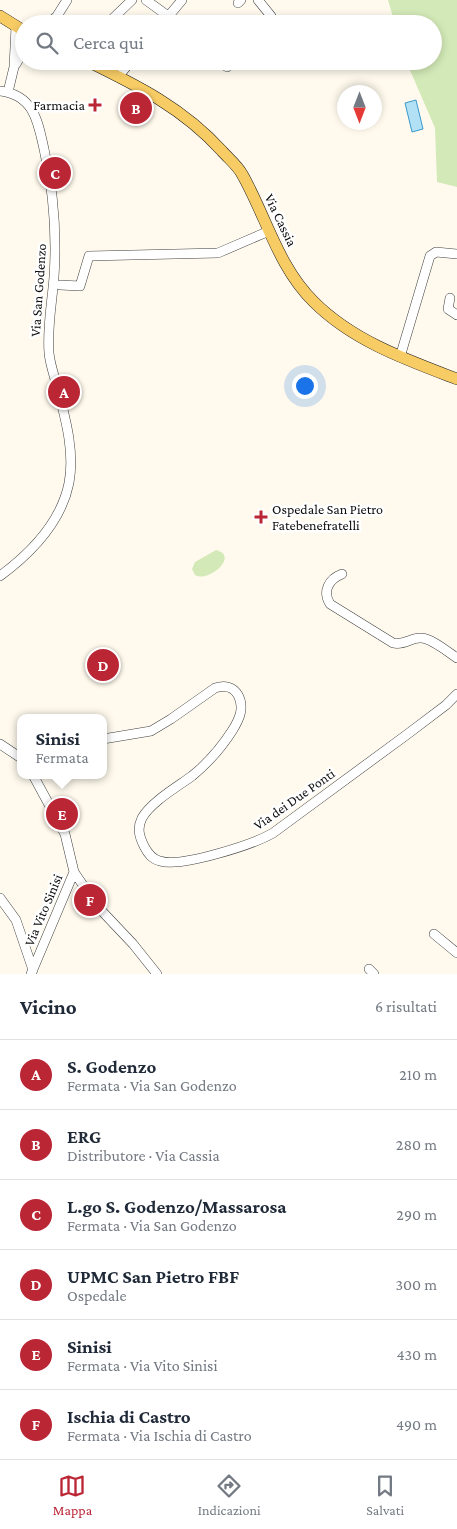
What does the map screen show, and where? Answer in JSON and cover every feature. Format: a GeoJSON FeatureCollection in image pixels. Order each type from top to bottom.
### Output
{"type":"FeatureCollection","features":[{"type":"Feature","properties":{"kind":"main road"},"geometry":{"type":"LineString","coordinates":[[0,16],[15,26]]}},
{"type":"Feature","properties":{"kind":"main road","name":"Via Cassia"},"geometry":{"type":"LineString","coordinates":[[104,70],[180,111],[217,145],[241,172],[292,277],[314,302],[354,333],[400,357],[457,379]]}},
{"type":"Feature","properties":{"kind":"street"},"geometry":{"type":"LineString","coordinates":[[59,15],[67,0]]}},
{"type":"Feature","properties":{"kind":"street"},"geometry":{"type":"LineString","coordinates":[[116,15],[132,0]]}},
{"type":"Feature","properties":{"kind":"street"},"geometry":{"type":"LineString","coordinates":[[146,0],[167,15]]}},
{"type":"Feature","properties":{"kind":"street"},"geometry":{"type":"LineString","coordinates":[[169,15],[182,0]]}},
{"type":"Feature","properties":{"kind":"street"},"geometry":{"type":"LineString","coordinates":[[260,0],[270,15]]}},
{"type":"Feature","properties":{"kind":"street"},"geometry":{"type":"LineString","coordinates":[[4,92],[15,60]]}},
{"type":"Feature","properties":{"kind":"street"},"geometry":{"type":"LineString","coordinates":[[118,77],[124,70]]}},
{"type":"Feature","properties":{"kind":"street","name":"Via San Godenzo"},"geometry":{"type":"LineString","coordinates":[[0,576],[29,551],[48,531],[63,500],[70,473],[68,427],[49,353],[49,319],[55,254],[54,199],[36,117],[24,101],[4,92]]}},
{"type":"Feature","properties":{"kind":"street"},"geometry":{"type":"LineString","coordinates":[[60,285],[80,286],[89,256],[218,253],[269,231]]}},
{"type":"Feature","properties":{"kind":"street"},"geometry":{"type":"LineString","coordinates":[[400,357],[430,256],[436,252],[457,254]]}},
{"type":"Feature","properties":{"kind":"street"},"geometry":{"type":"LineString","coordinates":[[450,298],[448,309],[457,315]]}},
{"type":"Feature","properties":{"kind":"street"},"geometry":{"type":"LineString","coordinates":[[342,574],[335,577],[328,587],[326,598],[330,604],[393,643],[399,644],[420,637],[457,658]]}},
{"type":"Feature","properties":{"kind":"street","name":"Via dei Due Ponti"},"geometry":{"type":"LineString","coordinates":[[107,737],[151,731],[171,720],[215,688],[222,686],[230,688],[238,696],[241,706],[238,720],[217,752],[204,765],[153,805],[144,814],[140,823],[139,835],[149,854],[160,861],[179,863],[252,843],[274,833],[446,706],[457,694]]}},
{"type":"Feature","properties":{"kind":"street"},"geometry":{"type":"LineString","coordinates":[[0,744],[17,755]]}},
{"type":"Feature","properties":{"kind":"street","name":"Via Vito Sinisi"},"geometry":{"type":"LineString","coordinates":[[32,972],[74,872],[65,834],[35,779]]}},
{"type":"Feature","properties":{"kind":"street"},"geometry":{"type":"LineString","coordinates":[[74,872],[98,907],[133,944],[157,974]]}},
{"type":"Feature","properties":{"kind":"street"},"geometry":{"type":"LineString","coordinates":[[0,898],[16,920],[32,972]]}},
{"type":"Feature","properties":{"kind":"street"},"geometry":{"type":"LineString","coordinates":[[434,934],[457,953]]}},
{"type":"Feature","properties":{"kind":"green space"},"geometry":{"type":"Polygon","coordinates":[[[388,0],[457,0],[457,187],[437,182],[435,128],[410,70],[442,70],[442,15],[392,15],[388,0]]]}},
{"type":"Feature","properties":{"kind":"green space"},"geometry":{"type":"Polygon","coordinates":[[[216,550],[223,553],[225,558],[219,568],[207,575],[195,575],[192,569],[195,562],[216,550]]]}},
{"type":"Feature","properties":{"kind":"water"},"geometry":{"type":"Polygon","coordinates":[[[416,100],[423,129],[412,132],[405,103],[416,100]]]}},
{"type":"Feature","properties":{"kind":"place","name":"Farmacia"},"geometry":{"type":"Point","coordinates":[95,105]}},
{"type":"Feature","properties":{"kind":"place","name":"ERG"},"geometry":{"type":"Point","coordinates":[136,108]}},
{"type":"Feature","properties":{"kind":"place","name":"L.go S. Godenzo/Massarosa"},"geometry":{"type":"Point","coordinates":[55,173]}},
{"type":"Feature","properties":{"kind":"place","name":"S. Godenzo"},"geometry":{"type":"Point","coordinates":[64,392]}},
{"type":"Feature","properties":{"kind":"place","name":"Ospedale San Pietro Fatebenefratelli"},"geometry":{"type":"Point","coordinates":[261,517]}},
{"type":"Feature","properties":{"kind":"place","name":"UPMC San Pietro FBF"},"geometry":{"type":"Point","coordinates":[103,665]}},
{"type":"Feature","properties":{"kind":"place","name":"Sinisi"},"geometry":{"type":"Point","coordinates":[62,814]}},
{"type":"Feature","properties":{"kind":"place","name":"Ischia di Castro"},"geometry":{"type":"Point","coordinates":[90,900]}}]}
